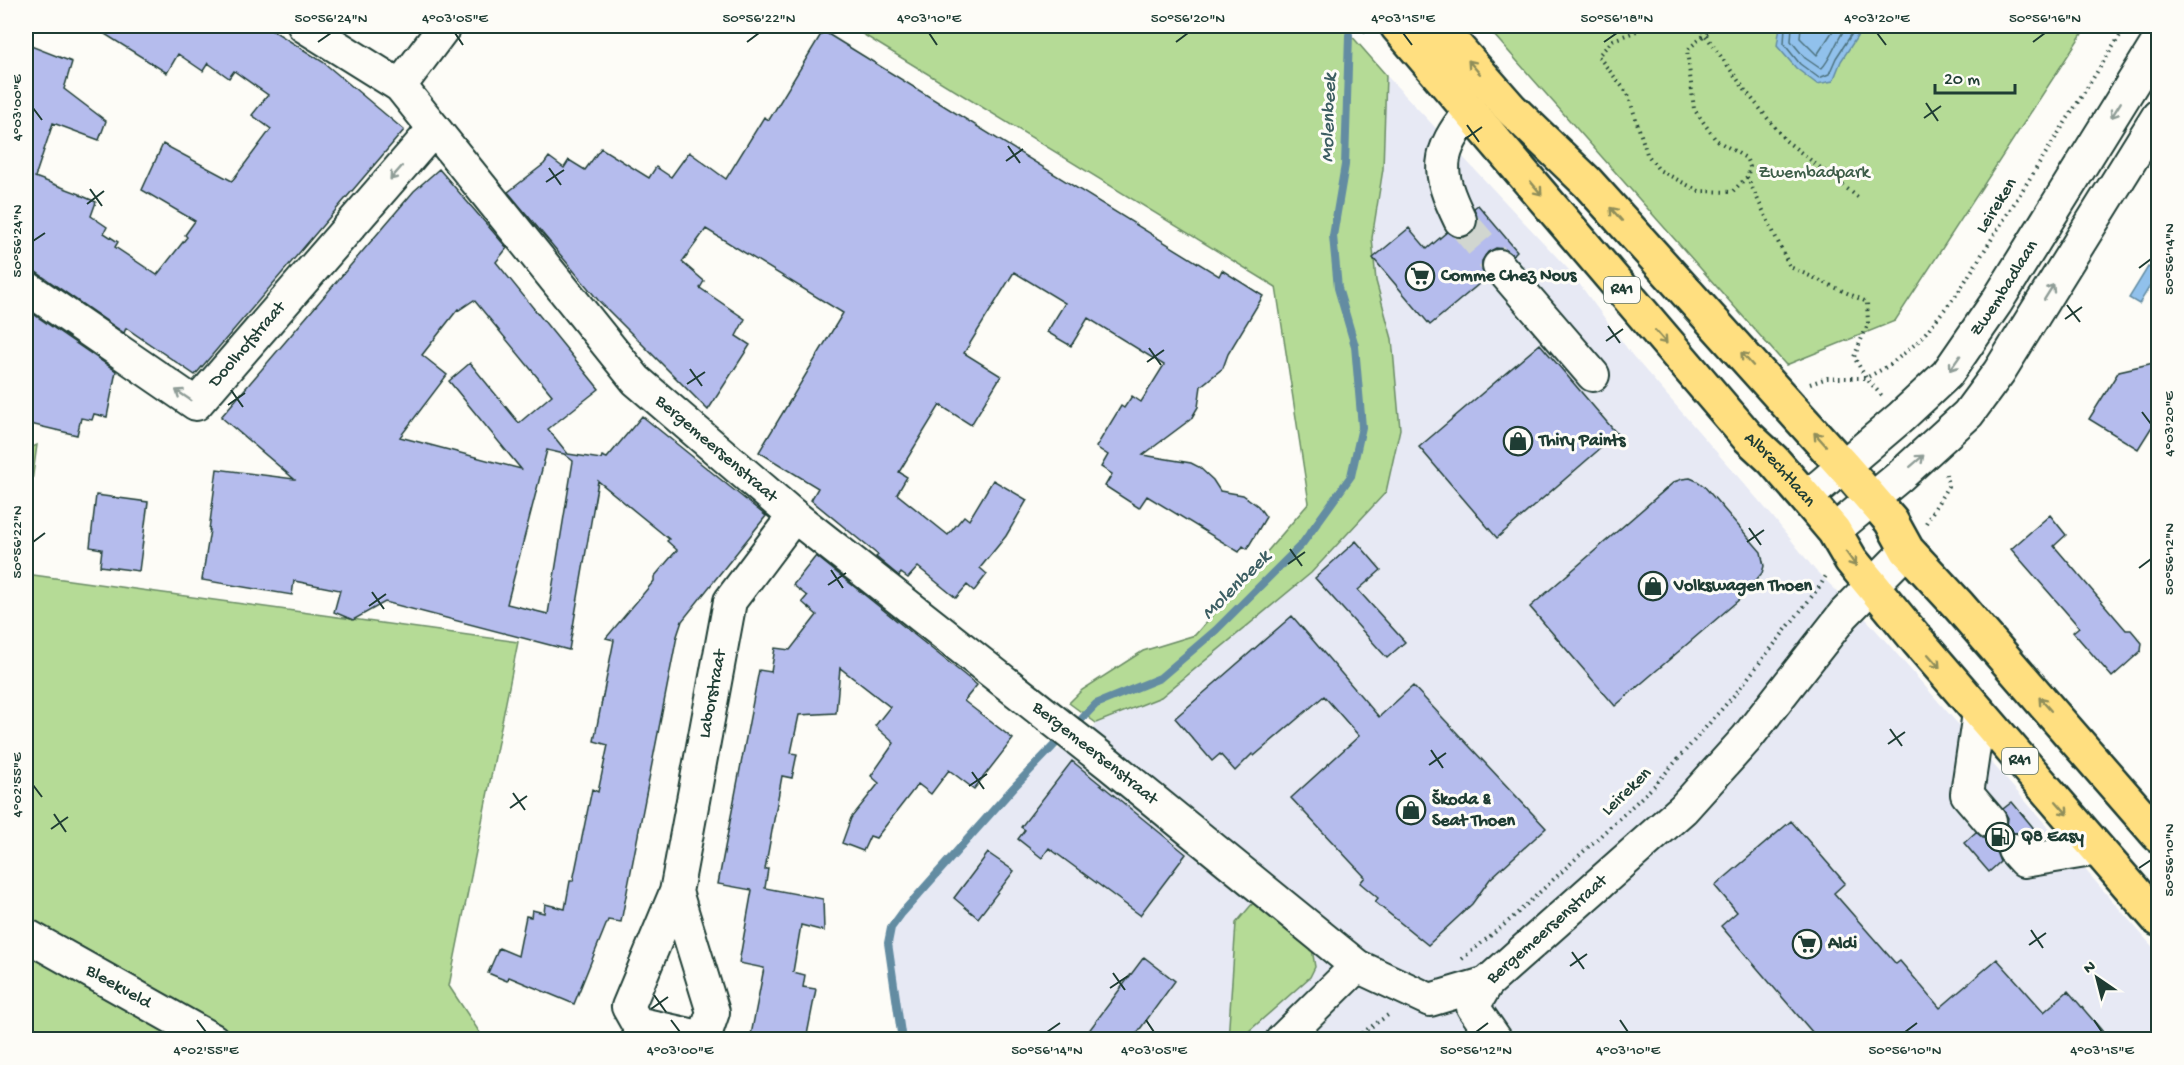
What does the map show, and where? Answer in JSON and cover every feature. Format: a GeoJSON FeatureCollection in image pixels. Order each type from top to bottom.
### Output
{"type":"FeatureCollection","features":[{"type":"Feature","properties":{"kind":"main road","name":"Albrechtlaan"},"geometry":{"type":"LineString","coordinates":[[1397,26],[1742,430],[1773,460],[1806,498],[1834,531],[1851,560],[1979,713],[2158,919]]}},
{"type":"Feature","properties":{"kind":"main road","name":"R41"},"geometry":{"type":"LineString","coordinates":[[1438,26],[1511,109],[1587,182],[1845,467],[1891,521],[1907,550],[1959,606],[2158,835]]}},
{"type":"Feature","properties":{"kind":"street","name":"Bergemeersenstraat"},"geometry":{"type":"LineString","coordinates":[[304,26],[400,86],[636,380],[794,516],[1086,745],[1357,966],[1430,1000],[1487,983],[1683,809],[1746,739],[1844,614],[1907,550]]}},
{"type":"Feature","properties":{"kind":"street"},"geometry":{"type":"LineString","coordinates":[[400,86],[445,26]]}},
{"type":"Feature","properties":{"kind":"street","name":"Zwembadlaan"},"geometry":{"type":"LineString","coordinates":[[1806,498],[1845,467],[1947,374],[1996,303],[2158,42]]}},
{"type":"Feature","properties":{"kind":"street"},"geometry":{"type":"LineString","coordinates":[[2133,158],[2132,136],[2158,92]]}},
{"type":"Feature","properties":{"kind":"street"},"geometry":{"type":"LineString","coordinates":[[1461,220],[1449,197],[1442,174],[1444,153],[1454,132],[1470,111]]}},
{"type":"Feature","properties":{"kind":"street"},"geometry":{"type":"LineString","coordinates":[[1834,531],[1968,414],[2000,372],[2158,116]]}},
{"type":"Feature","properties":{"kind":"street","name":"Doolhofstraat"},"geometry":{"type":"LineString","coordinates":[[26,287],[196,404],[434,129]]}},
{"type":"Feature","properties":{"kind":"street"},"geometry":{"type":"LineString","coordinates":[[1499,266],[1593,375]]}},
{"type":"Feature","properties":{"kind":"street"},"geometry":{"type":"LineString","coordinates":[[1996,303],[2030,322]]}},
{"type":"Feature","properties":{"kind":"street","name":"Laborstraat"},"geometry":{"type":"LineString","coordinates":[[676,892],[730,601],[794,516]]}},
{"type":"Feature","properties":{"kind":"street"},"geometry":{"type":"LineString","coordinates":[[1979,713],[1967,794],[1990,821]]}},
{"type":"Feature","properties":{"kind":"street"},"geometry":{"type":"LineString","coordinates":[[2014,850],[2024,861],[2098,849]]}},
{"type":"Feature","properties":{"kind":"street","name":"Bleekveld"},"geometry":{"type":"LineString","coordinates":[[26,935],[213,1040]]}},
{"type":"Feature","properties":{"kind":"street"},"geometry":{"type":"LineString","coordinates":[[1282,1040],[1357,966]]}},
{"type":"Feature","properties":{"kind":"street"},"geometry":{"type":"LineString","coordinates":[[1487,983],[1473,1007],[1496,1040]]}},
{"type":"Feature","properties":{"kind":"path"},"geometry":{"type":"LineString","coordinates":[[1640,26],[1637,32],[1613,40],[1598,56],[1628,94],[1647,154],[1659,170],[1699,191],[1732,192],[1747,177],[1750,167],[1746,158],[1716,140],[1694,109],[1687,50],[1713,28],[1712,26]]}},
{"type":"Feature","properties":{"kind":"path"},"geometry":{"type":"LineString","coordinates":[[1699,26],[1745,90],[1785,140],[1859,198]]}},
{"type":"Feature","properties":{"kind":"path","name":"Leireken"},"geometry":{"type":"LineString","coordinates":[[1747,177],[1790,267],[1867,302],[1868,323],[1854,357],[1866,378],[1890,365],[1919,341],[1957,294],[2126,26]]}},
{"type":"Feature","properties":{"kind":"path"},"geometry":{"type":"LineString","coordinates":[[1907,550],[1918,539],[1919,533],[1948,486]]}},
{"type":"Feature","properties":{"kind":"path","name":"Leireken"},"geometry":{"type":"LineString","coordinates":[[1457,963],[1511,919],[1655,785],[1736,693],[1820,586],[1828,572],[1827,565]]}},
{"type":"Feature","properties":{"kind":"path"},"geometry":{"type":"LineString","coordinates":[[1352,1040],[1418,995]]}},
{"type":"Feature","properties":{"kind":"shaded area"},"geometry":{"type":"Polygon","coordinates":[[[1386,75],[1569,270],[1632,355],[1773,517],[1815,570],[1868,621],[2158,953],[2158,1039],[902,1039],[888,943],[891,928],[902,913],[1048,751],[1086,745],[1096,723],[1161,697],[1311,573],[1392,339],[1376,281],[1372,238],[1383,169],[1386,75]]]}},
{"type":"Feature","properties":{"kind":"green space"},"geometry":{"type":"Polygon","coordinates":[[[1343,26],[1386,75],[1383,169],[1372,238],[1376,281],[1392,339],[1400,429],[1386,492],[1311,573],[1161,697],[1096,723],[1069,703],[1082,690],[1143,651],[1195,635],[1309,503],[1276,287],[851,27],[1343,26]]]}},
{"type":"Feature","properties":{"kind":"green space","name":"Zwembadpark"},"geometry":{"type":"Polygon","coordinates":[[[1486,26],[2087,26],[1895,321],[1786,365],[1486,26]]]}},
{"type":"Feature","properties":{"kind":"green space"},"geometry":{"type":"Polygon","coordinates":[[[37,445],[26,525],[26,450],[37,445]]]}},
{"type":"Feature","properties":{"kind":"green space"},"geometry":{"type":"Polygon","coordinates":[[[26,574],[518,642],[449,986],[484,1039],[26,1040],[26,574]]]}},
{"type":"Feature","properties":{"kind":"green space"},"geometry":{"type":"Polygon","coordinates":[[[1253,903],[1312,949],[1315,967],[1310,977],[1240,1039],[1228,1040],[1236,923],[1253,903]]]}},
{"type":"Feature","properties":{"kind":"water"},"geometry":{"type":"Polygon","coordinates":[[[1780,26],[1864,26],[1841,61],[1833,81],[1817,84],[1796,68],[1777,46],[1780,26]]]}},
{"type":"Feature","properties":{"kind":"water"},"geometry":{"type":"Polygon","coordinates":[[[2148,267],[2158,273],[2139,304],[2129,298],[2148,267]]]}},
{"type":"Feature","properties":{"kind":"building"},"geometry":{"type":"Polygon","coordinates":[[[92,26],[266,26],[323,62],[404,130],[195,375],[126,328],[124,333],[36,272],[26,269],[26,44],[72,62],[64,89],[106,121],[99,140],[53,123],[35,177],[96,202],[91,216],[107,227],[104,233],[118,242],[115,247],[157,275],[187,237],[185,235],[195,221],[142,190],[163,144],[232,181],[271,129],[252,115],[268,95],[234,71],[229,78],[208,63],[203,71],[178,54],[167,73],[92,26]]]}},
{"type":"Feature","properties":{"kind":"building"},"geometry":{"type":"Polygon","coordinates":[[[823,31],[1219,276],[1222,270],[1263,296],[1228,354],[1223,368],[1201,386],[1198,407],[1191,419],[1143,455],[1191,463],[1213,480],[1220,491],[1243,495],[1258,506],[1266,517],[1247,549],[1243,546],[1239,552],[1147,496],[1139,508],[1105,486],[1112,474],[1101,467],[1108,455],[1096,447],[1121,406],[1124,408],[1132,396],[1141,402],[1164,365],[1088,318],[1071,346],[1047,332],[1065,303],[1014,272],[964,353],[1001,376],[971,425],[940,405],[899,472],[907,477],[897,494],[948,535],[964,516],[969,520],[993,480],[1027,500],[1006,536],[980,568],[987,574],[974,591],[967,585],[956,598],[918,567],[908,578],[901,573],[899,576],[876,557],[878,555],[811,500],[818,488],[759,452],[843,313],[706,229],[682,262],[704,281],[700,288],[745,319],[736,336],[750,345],[708,410],[598,300],[508,192],[544,164],[549,157],[564,168],[569,160],[585,170],[601,148],[649,178],[656,167],[671,177],[689,152],[726,179],[764,117],[769,120],[823,31]]]}},
{"type":"Feature","properties":{"kind":"building"},"geometry":{"type":"Polygon","coordinates":[[[439,169],[507,248],[496,262],[599,389],[548,429],[568,454],[607,458],[642,416],[766,516],[682,621],[677,636],[621,922],[608,920],[574,1004],[509,977],[507,981],[488,973],[499,948],[518,956],[526,916],[531,917],[532,910],[544,913],[545,904],[565,909],[592,789],[598,792],[608,745],[594,741],[614,640],[606,638],[677,550],[667,541],[669,539],[598,481],[569,650],[385,602],[353,620],[334,612],[340,590],[294,581],[292,595],[202,580],[217,469],[294,479],[221,417],[414,191],[439,169]],[[474,300],[458,309],[422,355],[447,375],[400,437],[521,469],[449,381],[470,363],[519,423],[552,395],[474,300]],[[547,450],[507,604],[548,614],[573,461],[564,454],[547,450]]]}},
{"type":"Feature","properties":{"kind":"building"},"geometry":{"type":"Polygon","coordinates":[[[1478,205],[1517,251],[1513,255],[1505,249],[1496,248],[1488,252],[1482,261],[1482,270],[1486,278],[1430,325],[1373,258],[1409,228],[1427,249],[1447,232],[1458,238],[1468,236],[1474,231],[1478,222],[1474,208],[1478,205]]]}},
{"type":"Feature","properties":{"kind":"building"},"geometry":{"type":"Polygon","coordinates":[[[26,309],[116,371],[107,417],[94,414],[92,420],[81,418],[77,435],[26,423],[26,309]]]}},
{"type":"Feature","properties":{"kind":"building","name":"Thiry Paints"},"geometry":{"type":"Polygon","coordinates":[[[1540,344],[1617,434],[1497,538],[1419,447],[1540,344]]]}},
{"type":"Feature","properties":{"kind":"building"},"geometry":{"type":"Polygon","coordinates":[[[2158,362],[2158,417],[2138,449],[2089,419],[2119,371],[2158,362]]]}},
{"type":"Feature","properties":{"kind":"building","name":"Volkswagen Thoen"},"geometry":{"type":"Polygon","coordinates":[[[1690,478],[1704,486],[1761,552],[1764,566],[1762,573],[1741,598],[1615,706],[1530,607],[1674,482],[1690,478]]]}},
{"type":"Feature","properties":{"kind":"building"},"geometry":{"type":"Polygon","coordinates":[[[96,495],[148,502],[139,571],[100,566],[102,549],[90,547],[96,495]]]}},
{"type":"Feature","properties":{"kind":"building"},"geometry":{"type":"Polygon","coordinates":[[[2050,515],[2066,535],[2054,546],[2126,630],[2131,630],[2142,643],[2141,651],[2112,677],[2073,632],[2079,627],[2011,549],[2050,515]]]}},
{"type":"Feature","properties":{"kind":"building"},"geometry":{"type":"Polygon","coordinates":[[[1356,541],[1381,570],[1358,590],[1405,642],[1387,658],[1315,578],[1356,541]]]}},
{"type":"Feature","properties":{"kind":"building"},"geometry":{"type":"Polygon","coordinates":[[[816,556],[977,685],[964,701],[1013,739],[974,789],[949,770],[931,794],[918,784],[876,838],[870,836],[863,851],[842,843],[851,818],[879,783],[871,776],[894,743],[875,726],[890,707],[840,668],[836,713],[799,715],[791,753],[797,754],[792,778],[782,776],[765,869],[768,869],[765,888],[823,899],[824,931],[801,925],[793,972],[805,975],[803,987],[816,989],[806,1040],[750,1040],[764,968],[739,963],[752,890],[718,884],[759,670],[771,672],[775,648],[790,650],[817,615],[802,602],[807,596],[793,585],[816,556]]]}},
{"type":"Feature","properties":{"kind":"building","name":"Škoda & Seat Thoen"},"geometry":{"type":"Polygon","coordinates":[[[1292,616],[1379,717],[1413,686],[1546,828],[1490,879],[1472,904],[1428,945],[1375,902],[1378,898],[1360,883],[1365,877],[1291,798],[1359,736],[1324,696],[1254,756],[1252,754],[1235,771],[1220,754],[1212,761],[1175,718],[1292,616]]]}},
{"type":"Feature","properties":{"kind":"building"},"geometry":{"type":"Polygon","coordinates":[[[1072,761],[1186,854],[1140,915],[1049,848],[1042,858],[1018,839],[1025,830],[1021,827],[1072,761]]]}},
{"type":"Feature","properties":{"kind":"building"},"geometry":{"type":"Polygon","coordinates":[[[2012,802],[2036,831],[2028,838],[2019,833],[2002,836],[1997,845],[2000,862],[1989,872],[1964,843],[1976,832],[1983,838],[1993,839],[2002,834],[2007,826],[2008,818],[2003,809],[2012,802]]]}},
{"type":"Feature","properties":{"kind":"building","name":"Aldi"},"geometry":{"type":"Polygon","coordinates":[[[1791,821],[1845,883],[1834,893],[1896,964],[1900,961],[1940,1008],[1997,959],[2044,1012],[2068,991],[2110,1040],[1819,1040],[1721,926],[1737,912],[1715,886],[1791,821]]]}},
{"type":"Feature","properties":{"kind":"building"},"geometry":{"type":"Polygon","coordinates":[[[988,853],[1014,871],[978,918],[954,898],[988,853]]]}},
{"type":"Feature","properties":{"kind":"building"},"geometry":{"type":"Polygon","coordinates":[[[1144,957],[1175,981],[1132,1040],[1082,1040],[1144,957]]]}},
{"type":"Feature","properties":{"kind":"waterway","name":"Molenbeek"},"geometry":{"type":"LineString","coordinates":[[1073,728],[1096,704],[1160,678],[1216,630],[1302,544],[1351,476],[1362,427],[1355,346],[1338,288],[1333,236],[1345,165],[1349,35]]}},
{"type":"Feature","properties":{"kind":"waterway","name":"Molenbeek"},"geometry":{"type":"LineString","coordinates":[[902,1040],[888,943],[891,928],[1014,787],[1063,736]]}},
{"type":"Feature","properties":{"kind":"tunnel"},"geometry":{"type":"LineString","coordinates":[[1460,220],[1499,266]]}},
{"type":"Feature","properties":{"kind":"place","name":"Comme Chez Nous"},"geometry":{"type":"Point","coordinates":[1420,276]}},
{"type":"Feature","properties":{"kind":"place","name":"Thiry Paints"},"geometry":{"type":"Point","coordinates":[1518,441]}},
{"type":"Feature","properties":{"kind":"place","name":"Volkswagen Thoen"},"geometry":{"type":"Point","coordinates":[1653,586]}},
{"type":"Feature","properties":{"kind":"place","name":"Škoda & Seat Thoen"},"geometry":{"type":"Point","coordinates":[1411,810]}},
{"type":"Feature","properties":{"kind":"place","name":"Q8 Easy"},"geometry":{"type":"Point","coordinates":[2000,837]}},
{"type":"Feature","properties":{"kind":"place","name":"Aldi"},"geometry":{"type":"Point","coordinates":[1807,944]}}]}
